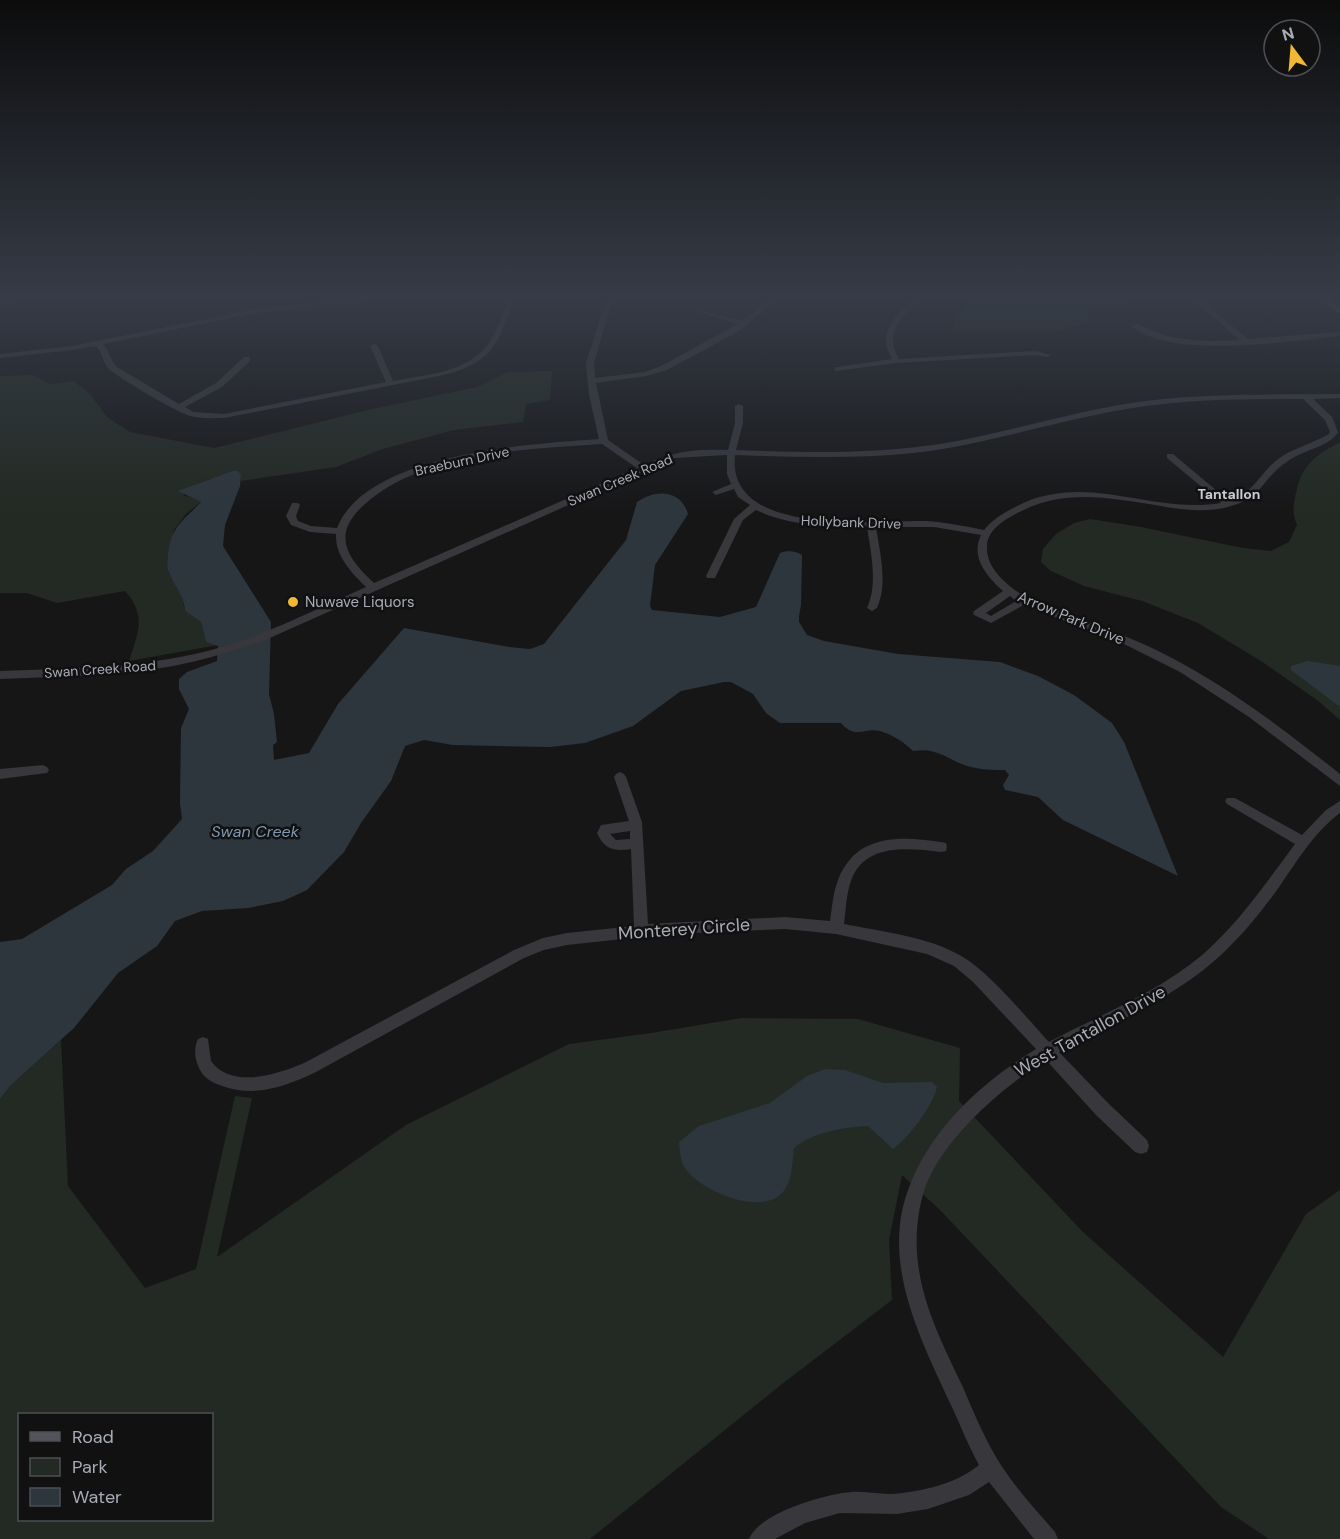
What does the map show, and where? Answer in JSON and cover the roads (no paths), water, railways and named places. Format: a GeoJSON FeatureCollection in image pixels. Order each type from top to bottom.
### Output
{"type":"FeatureCollection","features":[{"type":"Feature","properties":{"kind":"street"},"geometry":{"type":"LineString","coordinates":[[114,369],[197,416],[224,416],[457,369]]}},
{"type":"Feature","properties":{"kind":"street"},"geometry":{"type":"LineString","coordinates":[[179,407],[219,385],[236,369]]}},
{"type":"Feature","properties":{"kind":"street"},"geometry":{"type":"LineString","coordinates":[[384,369],[391,384]]}},
{"type":"Feature","properties":{"kind":"street"},"geometry":{"type":"LineString","coordinates":[[591,369],[604,441],[642,468]]}},
{"type":"Feature","properties":{"kind":"street"},"geometry":{"type":"LineString","coordinates":[[592,381],[646,374],[662,369]]}},
{"type":"Feature","properties":{"kind":"street","name":"Swan Creek Road"},"geometry":{"type":"LineString","coordinates":[[0,675],[118,671],[193,659],[241,645],[642,468],[681,454],[831,455],[916,449],[976,440],[1150,403],[1209,399],[1340,396]]}},
{"type":"Feature","properties":{"kind":"street"},"geometry":{"type":"LineString","coordinates":[[986,533],[1002,518],[1023,505],[1061,495],[1104,494],[1194,508],[1227,504],[1249,496],[1272,469],[1290,455],[1332,436],[1334,432],[1329,419],[1306,397]]}},
{"type":"Feature","properties":{"kind":"street"},"geometry":{"type":"LineString","coordinates":[[716,492],[736,485],[731,472],[732,453],[740,415],[739,406]]}},
{"type":"Feature","properties":{"kind":"street","name":"Braeburn Drive"},"geometry":{"type":"LineString","coordinates":[[340,531],[348,514],[363,498],[383,484],[420,469],[494,453],[604,441]]}},
{"type":"Feature","properties":{"kind":"street"},"geometry":{"type":"LineString","coordinates":[[1170,456],[1227,504]]}},
{"type":"Feature","properties":{"kind":"street","name":"Hollybank Drive"},"geometry":{"type":"LineString","coordinates":[[736,485],[756,505],[779,515],[805,522],[938,525],[986,533]]}},
{"type":"Feature","properties":{"kind":"street"},"geometry":{"type":"LineString","coordinates":[[295,505],[291,516],[294,523],[310,529],[340,531],[342,550],[351,564],[373,588]]}},
{"type":"Feature","properties":{"kind":"street"},"geometry":{"type":"LineString","coordinates":[[711,576],[739,519],[756,505]]}},
{"type":"Feature","properties":{"kind":"street"},"geometry":{"type":"LineString","coordinates":[[871,524],[876,562],[875,600],[872,608]]}},
{"type":"Feature","properties":{"kind":"street","name":"Arrow Park Drive"},"geometry":{"type":"LineString","coordinates":[[986,533],[982,548],[985,562],[1009,592],[1023,600],[1138,646],[1204,681],[1256,716],[1340,782]]}},
{"type":"Feature","properties":{"kind":"street"},"geometry":{"type":"LineString","coordinates":[[1009,592],[978,613],[991,620],[1023,600]]}},
{"type":"Feature","properties":{"kind":"street"},"geometry":{"type":"LineString","coordinates":[[0,774],[44,770]]}},
{"type":"Feature","properties":{"kind":"street"},"geometry":{"type":"LineString","coordinates":[[620,777],[627,791],[636,825],[641,931]]}},
{"type":"Feature","properties":{"kind":"street"},"geometry":{"type":"LineString","coordinates":[[1231,801],[1304,843]]}},
{"type":"Feature","properties":{"kind":"street","name":"West Tantallon Drive"},"geometry":{"type":"LineString","coordinates":[[1048,1539],[992,1468],[931,1342],[921,1315],[908,1254],[910,1209],[919,1178],[944,1137],[1024,1064],[1163,991],[1203,963],[1242,924],[1304,843],[1337,812]]}},
{"type":"Feature","properties":{"kind":"street"},"geometry":{"type":"LineString","coordinates":[[636,825],[605,829],[603,833],[608,843],[612,845],[637,843]]}},
{"type":"Feature","properties":{"kind":"street"},"geometry":{"type":"LineString","coordinates":[[836,928],[844,879],[856,857],[871,849],[894,844],[911,843],[940,847]]}},
{"type":"Feature","properties":{"kind":"street","name":"Monterey Circle"},"geometry":{"type":"LineString","coordinates":[[203,1044],[207,1069],[218,1077],[249,1085],[279,1080],[332,1056],[528,950],[560,940],[641,931],[769,924],[836,928],[929,948],[959,962],[992,991],[1102,1109],[1141,1146]]}},
{"type":"Feature","properties":{"kind":"street"},"geometry":{"type":"LineString","coordinates":[[759,1539],[772,1529],[795,1518],[835,1504],[902,1503],[945,1494],[968,1485],[992,1468]]}},
{"type":"Feature","properties":{"kind":"water","name":"Swan Creek"},"geometry":{"type":"Polygon","coordinates":[[[232,471],[238,471],[241,475],[240,486],[225,525],[223,546],[271,622],[269,694],[277,742],[273,745],[274,760],[309,753],[338,704],[404,628],[509,647],[530,649],[544,644],[626,540],[637,502],[659,493],[667,494],[680,500],[688,514],[655,565],[650,606],[652,610],[720,617],[756,607],[780,553],[789,551],[802,555],[799,622],[807,635],[824,641],[898,654],[1000,662],[1038,676],[1074,695],[1112,723],[1124,742],[1178,876],[1063,820],[1038,797],[1005,790],[1003,785],[1009,775],[1005,770],[976,768],[931,751],[913,751],[898,739],[880,731],[851,731],[841,723],[780,723],[766,713],[753,694],[731,682],[724,682],[681,691],[633,726],[585,743],[550,747],[453,745],[424,740],[405,746],[391,781],[361,823],[344,852],[307,890],[283,901],[248,908],[202,911],[175,921],[157,946],[118,973],[74,1028],[10,1086],[0,1099],[0,942],[22,939],[112,885],[126,869],[153,851],[182,819],[180,803],[181,728],[189,709],[179,689],[179,679],[187,672],[217,661],[218,646],[206,642],[201,622],[185,611],[181,596],[168,571],[168,555],[175,530],[201,502],[178,491],[232,471]]]}},
{"type":"Feature","properties":{"kind":"water"},"geometry":{"type":"Polygon","coordinates":[[[1308,661],[1340,666],[1340,707],[1291,670],[1291,666],[1308,661]]]}},
{"type":"Feature","properties":{"kind":"water"},"geometry":{"type":"Polygon","coordinates":[[[825,1069],[845,1070],[883,1083],[932,1082],[937,1087],[931,1103],[919,1121],[893,1149],[868,1126],[830,1131],[810,1138],[794,1148],[789,1182],[783,1192],[773,1199],[761,1202],[732,1198],[704,1185],[685,1168],[681,1159],[679,1142],[699,1126],[770,1103],[807,1076],[825,1069]]]}},
{"type":"Feature","properties":{"kind":"place","name":"Nuwave Liquors"},"geometry":{"type":"Point","coordinates":[293,602]}},
{"type":"Feature","properties":{"kind":"district","name":"Tantallon"},"geometry":{"type":"Point","coordinates":[1229,494]}}]}
